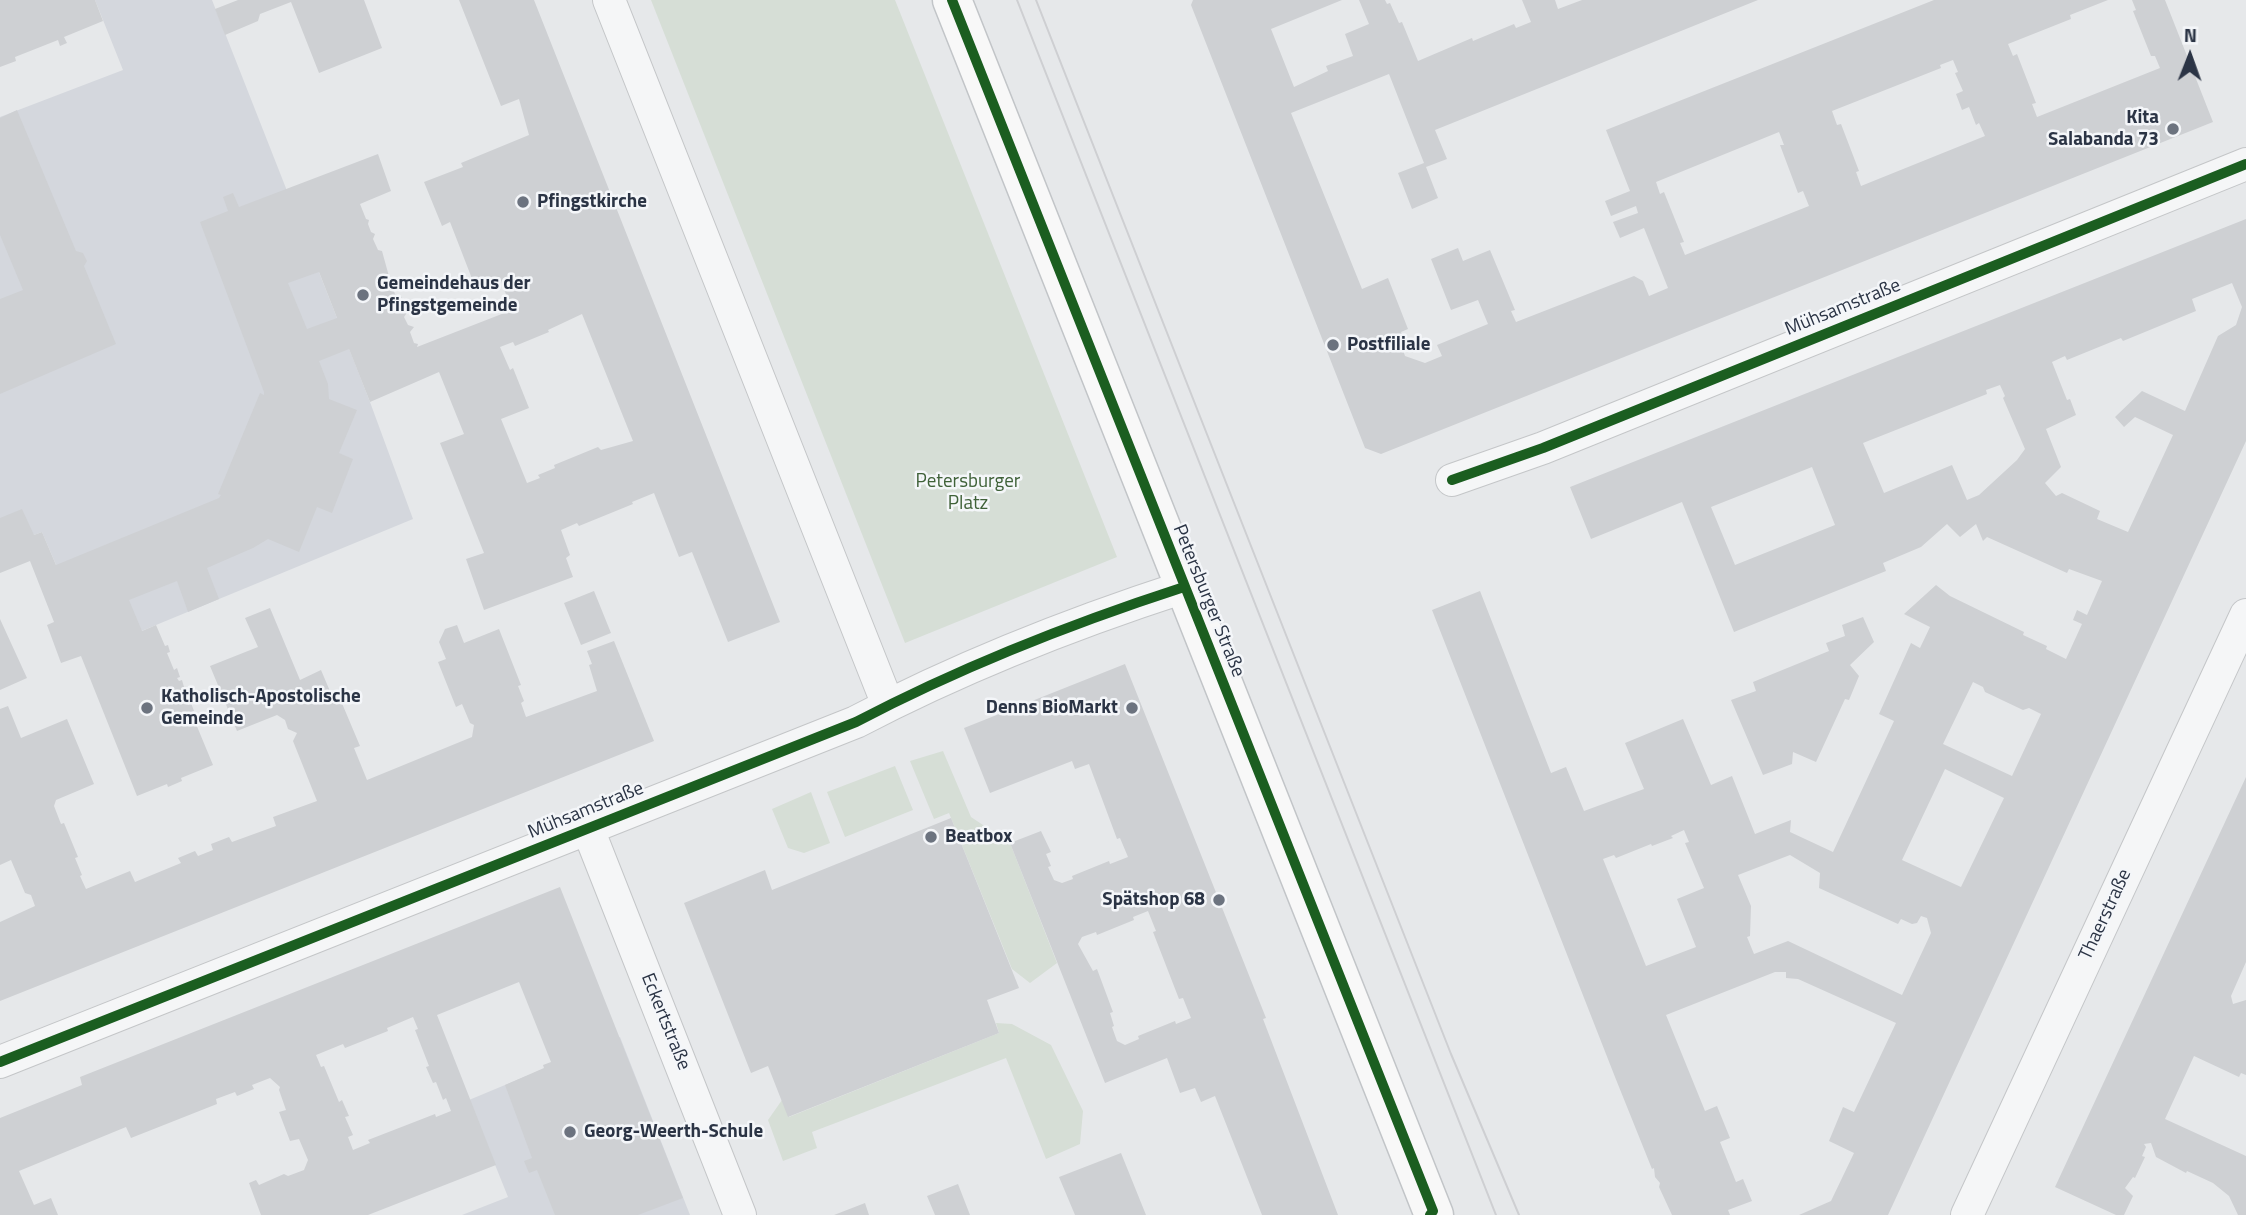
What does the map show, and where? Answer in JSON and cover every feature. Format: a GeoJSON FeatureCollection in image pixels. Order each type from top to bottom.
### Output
{"type":"FeatureCollection","features":[{"type":"Feature","properties":{"kind":"main road","name":"Petersburger Straße"},"geometry":{"type":"LineString","coordinates":[[951,0],[1434,1215]]}},
{"type":"Feature","properties":{"kind":"street"},"geometry":{"type":"LineString","coordinates":[[609,0],[888,705]]}},
{"type":"Feature","properties":{"kind":"street","name":"Mühsamstraße"},"geometry":{"type":"LineString","coordinates":[[1452,480],[1566,438],[2246,164]]}},
{"type":"Feature","properties":{"kind":"street","name":"Mühsamstraße"},"geometry":{"type":"LineString","coordinates":[[0,1062],[856,722],[919,689],[1122,607],[1184,587]]}},
{"type":"Feature","properties":{"kind":"street","name":"Thaerstraße"},"geometry":{"type":"LineString","coordinates":[[1967,1215],[2246,615]]}},
{"type":"Feature","properties":{"kind":"street","name":"Eckertstraße"},"geometry":{"type":"LineString","coordinates":[[588,829],[740,1215]]}},
{"type":"Feature","properties":{"kind":"shaded area"},"geometry":{"type":"Polygon","coordinates":[[[95,0],[212,0],[370,402],[413,519],[93,651],[42,532],[34,535],[0,518],[0,117],[123,70],[95,0]]]}},
{"type":"Feature","properties":{"kind":"shaded area","name":"Georg-Weerth-Schule"},"geometry":{"type":"Polygon","coordinates":[[[620,1037],[690,1215],[462,1215],[508,1197],[469,1100],[620,1037]]]}},
{"type":"Feature","properties":{"kind":"green space","name":"Petersburger Platz"},"geometry":{"type":"Polygon","coordinates":[[[651,0],[895,0],[1117,557],[905,643],[651,0]]]}},
{"type":"Feature","properties":{"kind":"green space"},"geometry":{"type":"Polygon","coordinates":[[[943,751],[971,817],[1010,843],[1057,963],[1030,983],[1012,969],[949,813],[934,819],[910,761],[943,751]]]}},
{"type":"Feature","properties":{"kind":"green space"},"geometry":{"type":"Polygon","coordinates":[[[895,766],[913,810],[845,837],[827,792],[895,766]]]}},
{"type":"Feature","properties":{"kind":"green space"},"geometry":{"type":"Polygon","coordinates":[[[811,792],[830,843],[804,853],[788,848],[772,809],[811,792]]]}},
{"type":"Feature","properties":{"kind":"green space"},"geometry":{"type":"Polygon","coordinates":[[[996,1023],[1012,1024],[1051,1045],[1083,1111],[1080,1144],[1046,1159],[1006,1058],[812,1132],[817,1148],[783,1161],[768,1120],[782,1100],[789,1117],[999,1033],[996,1023]]]}},
{"type":"Feature","properties":{"kind":"building"},"geometry":{"type":"Polygon","coordinates":[[[0,0],[95,0],[103,21],[64,37],[67,43],[60,46],[58,40],[15,57],[16,61],[0,67],[0,0]]]}},
{"type":"Feature","properties":{"kind":"building"},"geometry":{"type":"Polygon","coordinates":[[[238,0],[364,0],[382,48],[319,73],[291,2],[260,14],[258,21],[225,35],[215,9],[238,0]]]}},
{"type":"Feature","properties":{"kind":"building"},"geometry":{"type":"Polygon","coordinates":[[[459,0],[534,0],[780,622],[728,642],[692,552],[679,557],[654,493],[579,526],[577,523],[561,530],[570,555],[566,558],[573,577],[484,610],[466,559],[484,553],[440,443],[464,434],[439,372],[370,402],[349,349],[319,361],[328,384],[329,399],[357,410],[339,453],[353,459],[332,513],[317,507],[299,552],[268,539],[207,568],[219,599],[188,612],[177,581],[129,600],[142,631],[156,625],[165,646],[168,645],[170,652],[167,653],[174,670],[177,668],[180,677],[177,678],[182,680],[184,687],[181,688],[186,691],[190,700],[188,705],[191,703],[194,711],[191,712],[192,715],[195,714],[199,723],[196,724],[213,765],[181,778],[182,781],[168,787],[167,784],[137,796],[81,656],[61,663],[47,625],[54,622],[30,561],[0,573],[0,518],[22,509],[34,535],[42,532],[56,565],[219,498],[221,495],[218,494],[260,393],[264,395],[200,222],[228,211],[223,197],[233,193],[239,207],[378,154],[391,191],[360,204],[366,219],[369,220],[371,232],[375,234],[373,239],[378,250],[382,251],[390,280],[394,281],[392,286],[395,294],[402,297],[399,302],[402,310],[408,311],[404,317],[408,325],[414,327],[410,332],[414,343],[418,344],[417,347],[512,310],[500,279],[476,289],[450,222],[442,226],[424,182],[463,167],[461,163],[529,135],[519,99],[501,106],[459,0]],[[319,272],[288,283],[307,329],[337,318],[319,272]],[[582,314],[515,346],[513,342],[500,347],[510,370],[513,368],[529,408],[501,419],[527,483],[555,468],[554,465],[598,447],[601,450],[633,441],[582,314]]]}},
{"type":"Feature","properties":{"kind":"building"},"geometry":{"type":"Polygon","coordinates":[[[1193,0],[1342,0],[1271,29],[1294,87],[1328,71],[1326,66],[1353,56],[1345,34],[1369,24],[1359,0],[1385,0],[1387,4],[1390,3],[1399,23],[1402,22],[1418,61],[1472,38],[1473,41],[1514,24],[1516,28],[1531,22],[1522,0],[1555,0],[1558,9],[1582,0],[1758,0],[1435,130],[1447,159],[1426,167],[1438,198],[1412,209],[1398,173],[1424,163],[1389,74],[1291,113],[1362,289],[1388,278],[1408,329],[1401,332],[1405,343],[1401,344],[1405,356],[1425,363],[1442,356],[1437,345],[1488,324],[1478,300],[1451,310],[1431,259],[1458,248],[1463,261],[1490,250],[1515,310],[1511,311],[1516,322],[1634,276],[1643,281],[1649,296],[1668,288],[1644,228],[1620,238],[1613,222],[1638,213],[1636,206],[1611,216],[1605,201],[1630,191],[1606,130],[1934,0],[2108,0],[2070,15],[2071,19],[2008,44],[2013,56],[2017,54],[2036,103],[2032,104],[2037,117],[2160,68],[2155,56],[2151,56],[2133,11],[2136,10],[2132,0],[2165,0],[2213,122],[1381,454],[1365,448],[1191,5],[1193,0]],[[1953,60],[1940,65],[1941,68],[1832,111],[1837,125],[1841,124],[1859,171],[1856,172],[1861,186],[1985,136],[1979,123],[1976,125],[1969,107],[1962,110],[1956,94],[1963,91],[1953,60]],[[1779,132],[1656,182],[1660,194],[1664,192],[1684,242],[1680,243],[1685,255],[1809,206],[1803,191],[1798,193],[1780,145],[1784,145],[1779,132]]]}},
{"type":"Feature","properties":{"kind":"building"},"geometry":{"type":"Polygon","coordinates":[[[17,110],[76,251],[83,253],[87,261],[84,266],[116,344],[0,394],[0,299],[23,290],[0,235],[0,118],[17,110]]]}},
{"type":"Feature","properties":{"kind":"building"},"geometry":{"type":"Polygon","coordinates":[[[2246,219],[2246,441],[1888,1215],[1799,1215],[1831,1201],[1854,1153],[1829,1141],[1843,1107],[1854,1112],[1896,1023],[1798,979],[1786,978],[1786,972],[1775,972],[1666,1015],[1705,1111],[1717,1106],[1730,1138],[1720,1142],[1736,1182],[1743,1179],[1752,1201],[1728,1210],[1730,1215],[1672,1215],[1432,610],[1480,591],[1551,773],[1566,767],[1584,811],[1644,789],[1625,743],[1683,719],[1711,785],[1732,776],[1755,834],[1791,820],[1790,832],[1833,852],[1894,721],[1879,714],[1911,643],[1920,648],[1930,627],[1904,614],[1936,585],[1950,596],[2024,632],[2023,635],[2066,659],[2082,624],[2073,620],[2077,610],[2087,615],[2102,581],[2069,569],[2067,573],[1987,537],[1983,541],[1976,524],[1960,537],[1947,524],[1921,547],[1883,563],[1886,571],[1734,632],[1682,502],[1591,539],[1570,487],[2246,219]],[[2232,283],[2192,299],[2196,311],[2123,341],[2121,338],[2067,360],[2065,356],[2052,362],[2076,415],[2046,429],[2061,467],[2045,483],[2056,496],[2062,493],[2100,511],[2097,519],[2128,532],[2173,435],[2135,417],[2124,427],[2115,417],[2142,391],[2185,411],[2218,336],[2236,325],[2242,307],[2232,283]],[[2000,385],[1986,390],[1987,394],[1863,443],[1884,493],[1952,465],[1967,500],[1979,495],[2017,460],[2025,449],[2000,385]],[[1812,467],[1711,507],[1735,565],[1835,525],[1812,467]],[[1973,682],[1943,744],[2012,776],[2041,714],[2029,708],[2023,710],[1985,692],[1983,687],[1973,682]],[[1945,769],[1902,860],[1961,887],[2004,798],[1945,769]],[[1684,830],[1671,836],[1673,838],[1616,858],[1614,855],[1603,859],[1646,966],[1696,947],[1677,899],[1704,888],[1685,843],[1689,842],[1684,830]],[[1790,855],[1738,875],[1751,906],[1750,936],[1747,937],[1754,954],[1788,941],[1902,995],[1931,933],[1927,918],[1921,916],[1917,923],[1912,924],[1901,919],[1898,924],[1819,888],[1820,873],[1790,855]]]}},
{"type":"Feature","properties":{"kind":"building"},"geometry":{"type":"Polygon","coordinates":[[[594,591],[611,633],[581,645],[564,603],[594,591]]]}},
{"type":"Feature","properties":{"kind":"building"},"geometry":{"type":"Polygon","coordinates":[[[270,608],[300,680],[321,670],[335,703],[341,701],[360,746],[354,748],[367,780],[472,737],[474,725],[470,723],[462,704],[456,707],[438,662],[446,659],[439,642],[445,629],[457,625],[464,643],[499,629],[521,685],[518,686],[526,717],[597,691],[587,651],[614,641],[654,741],[0,1001],[0,922],[35,906],[31,895],[25,893],[11,860],[0,865],[0,709],[8,706],[21,738],[67,719],[94,784],[56,800],[54,806],[78,857],[75,858],[82,875],[80,876],[86,889],[130,871],[135,882],[181,863],[178,858],[195,851],[198,856],[213,850],[211,844],[229,837],[232,842],[276,826],[273,817],[317,801],[293,741],[297,733],[288,729],[285,720],[277,715],[237,731],[210,666],[258,647],[245,618],[270,608]]]}},
{"type":"Feature","properties":{"kind":"building"},"geometry":{"type":"Polygon","coordinates":[[[1863,617],[1874,642],[1850,665],[1859,676],[1849,700],[1845,699],[1816,762],[1793,752],[1792,764],[1763,775],[1731,700],[1756,691],[1753,682],[1829,651],[1826,643],[1845,636],[1842,625],[1863,617]]]}},
{"type":"Feature","properties":{"kind":"building"},"geometry":{"type":"Polygon","coordinates":[[[0,619],[27,678],[0,690],[0,619]]]}},
{"type":"Feature","properties":{"kind":"building"},"geometry":{"type":"Polygon","coordinates":[[[1125,664],[1266,1018],[1263,1019],[1338,1215],[1262,1215],[1215,1096],[1201,1102],[1195,1088],[1180,1093],[1167,1058],[1105,1083],[1010,843],[1041,831],[1051,852],[1046,854],[1051,866],[1048,867],[1054,880],[1062,883],[1073,879],[1072,876],[1109,861],[1110,864],[1128,857],[1120,838],[1117,839],[1089,764],[1075,769],[1072,761],[990,793],[964,728],[1125,664]],[[1148,911],[1133,917],[1134,920],[1097,935],[1096,932],[1082,937],[1078,944],[1093,971],[1097,969],[1113,1012],[1110,1013],[1117,1041],[1125,1045],[1139,1039],[1138,1036],[1175,1021],[1176,1024],[1191,1018],[1183,998],[1179,999],[1153,932],[1156,931],[1148,911]]]}},
{"type":"Feature","properties":{"kind":"building"},"geometry":{"type":"Polygon","coordinates":[[[2246,777],[2246,962],[2231,996],[2233,1004],[2246,1000],[2246,1075],[2241,1073],[2239,1077],[2194,1056],[2165,1119],[2246,1156],[2246,1215],[2238,1215],[2229,1196],[2213,1183],[2187,1171],[2186,1173],[2156,1157],[2151,1143],[2144,1144],[2146,1147],[2142,1156],[2145,1157],[2135,1178],[2133,1177],[2125,1188],[2133,1196],[2124,1215],[2116,1215],[2055,1187],[2246,777]]]}},
{"type":"Feature","properties":{"kind":"building"},"geometry":{"type":"Polygon","coordinates":[[[951,818],[1019,988],[987,1000],[999,1033],[788,1117],[768,1066],[751,1073],[684,903],[765,870],[772,890],[951,818]]]}},
{"type":"Feature","properties":{"kind":"building"},"geometry":{"type":"Polygon","coordinates":[[[560,887],[683,1198],[638,1215],[555,1215],[537,1170],[529,1173],[524,1161],[532,1158],[505,1085],[544,1068],[543,1065],[551,1062],[519,982],[437,1015],[496,1165],[368,1215],[261,1215],[249,1183],[256,1180],[259,1185],[284,1174],[288,1176],[304,1170],[308,1160],[299,1139],[290,1141],[279,1112],[286,1110],[280,1087],[270,1078],[252,1085],[254,1089],[237,1096],[235,1092],[216,1099],[217,1104],[131,1138],[126,1127],[19,1171],[34,1205],[51,1198],[58,1215],[0,1215],[0,1118],[82,1085],[80,1077],[560,887]],[[413,1017],[387,1028],[388,1031],[345,1048],[343,1044],[316,1055],[321,1067],[324,1066],[339,1102],[342,1100],[349,1116],[345,1117],[353,1135],[348,1137],[353,1150],[370,1143],[368,1140],[435,1114],[436,1117],[451,1111],[426,1067],[429,1066],[415,1030],[418,1029],[413,1017]]]}},
{"type":"Feature","properties":{"kind":"building"},"geometry":{"type":"Polygon","coordinates":[[[1121,1153],[1146,1215],[1075,1215],[1059,1177],[1121,1153]]]}},
{"type":"Feature","properties":{"kind":"building"},"geometry":{"type":"Polygon","coordinates":[[[958,1184],[970,1215],[935,1215],[927,1196],[958,1184]]]}},
{"type":"Feature","properties":{"kind":"building"},"geometry":{"type":"Polygon","coordinates":[[[865,1203],[869,1215],[834,1215],[865,1203]]]}},
{"type":"Feature","properties":{"kind":"tram line"},"geometry":{"type":"LineString","coordinates":[[1017,0],[1496,1215]]}},
{"type":"Feature","properties":{"kind":"tram line"},"geometry":{"type":"LineString","coordinates":[[1036,0],[1451,1054],[1519,1215]]}},
{"type":"Feature","properties":{"kind":"cycle path"},"geometry":{"type":"LineString","coordinates":[[952,0],[1433,1211],[1430,1215]]}},
{"type":"Feature","properties":{"kind":"cycle path"},"geometry":{"type":"LineString","coordinates":[[1452,480],[1543,448],[2246,164]]}},
{"type":"Feature","properties":{"kind":"cycle path"},"geometry":{"type":"LineString","coordinates":[[0,1062],[856,722],[935,683],[1017,648],[1184,587]]}},
{"type":"Feature","properties":{"kind":"place","name":"Kita Salabanda 73"},"geometry":{"type":"Point","coordinates":[2173,129]}},
{"type":"Feature","properties":{"kind":"place","name":"Pfingstkirche"},"geometry":{"type":"Point","coordinates":[523,202]}},
{"type":"Feature","properties":{"kind":"place","name":"Gemeindehaus der Pfingstgemeinde"},"geometry":{"type":"Point","coordinates":[363,295]}},
{"type":"Feature","properties":{"kind":"place","name":"Postfiliale"},"geometry":{"type":"Point","coordinates":[1333,345]}},
{"type":"Feature","properties":{"kind":"place","name":"Katholisch-Apostolische Gemeinde"},"geometry":{"type":"Point","coordinates":[147,708]}},
{"type":"Feature","properties":{"kind":"place","name":"Denns BioMarkt"},"geometry":{"type":"Point","coordinates":[1132,708]}},
{"type":"Feature","properties":{"kind":"place","name":"Beatbox"},"geometry":{"type":"Point","coordinates":[931,837]}},
{"type":"Feature","properties":{"kind":"place","name":"Spätshop 68"},"geometry":{"type":"Point","coordinates":[1219,900]}},
{"type":"Feature","properties":{"kind":"place","name":"Georg-Weerth-Schule"},"geometry":{"type":"Point","coordinates":[570,1132]}}]}
